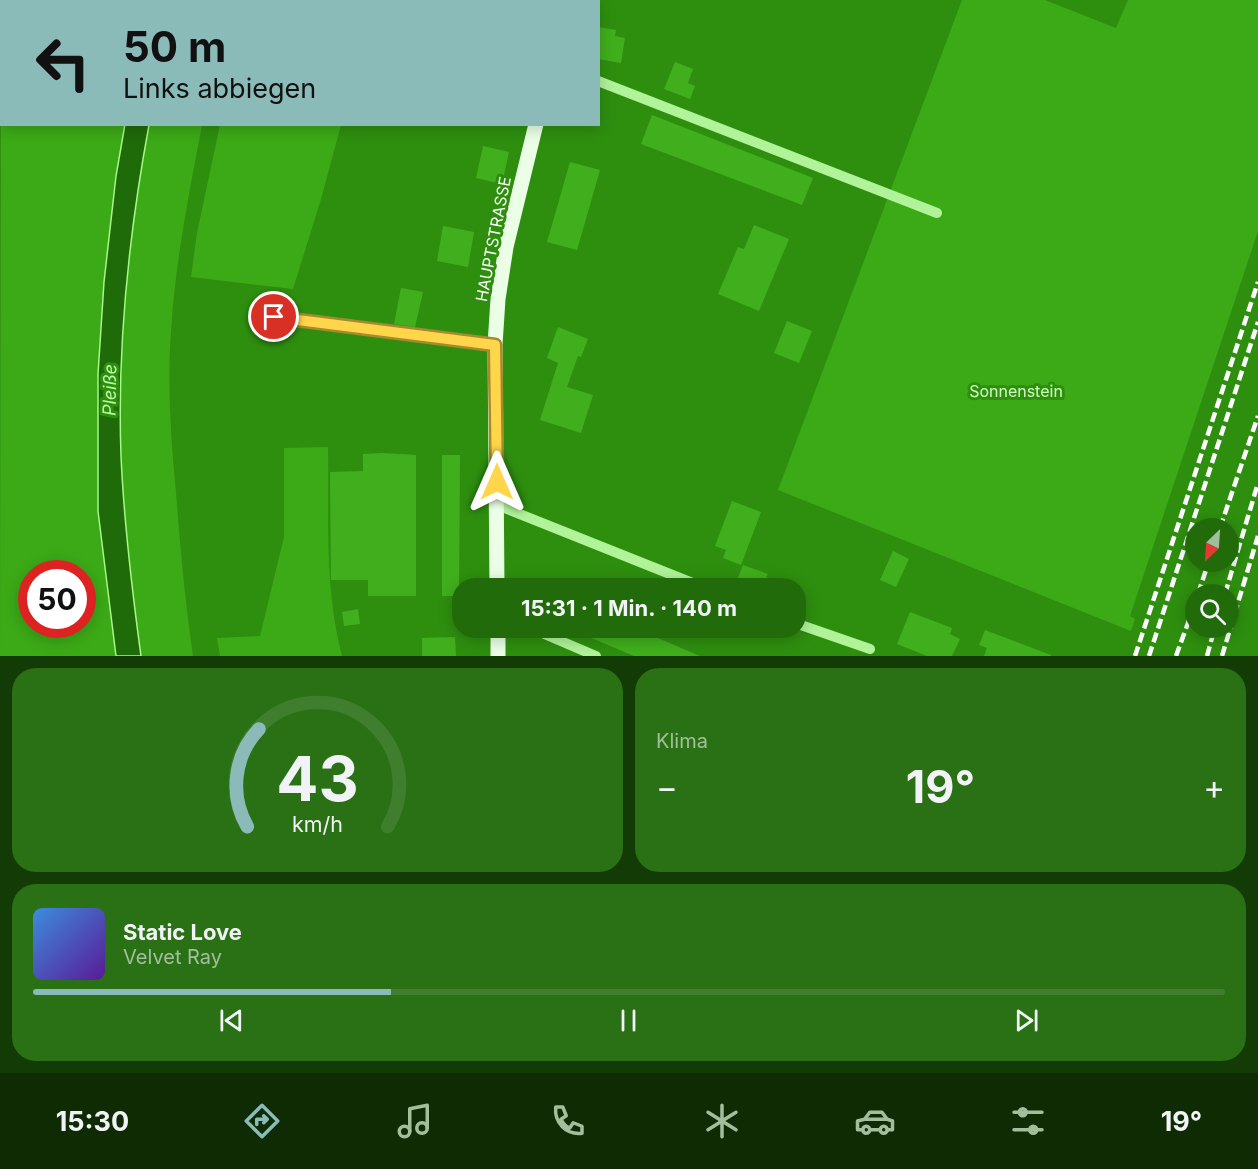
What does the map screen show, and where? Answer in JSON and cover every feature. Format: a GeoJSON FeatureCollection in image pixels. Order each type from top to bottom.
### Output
{"type":"FeatureCollection","features":[{"type":"Feature","properties":{"kind":"main road","name":"HAUPTSTRASSE"},"geometry":{"type":"LineString","coordinates":[[497,578],[495,345],[498,299],[506,247],[536,126]]}},
{"type":"Feature","properties":{"kind":"main road"},"geometry":{"type":"LineString","coordinates":[[498,638],[498,656]]}},
{"type":"Feature","properties":{"kind":"street"},"geometry":{"type":"LineString","coordinates":[[600,82],[938,213]]}},
{"type":"Feature","properties":{"kind":"street"},"geometry":{"type":"LineString","coordinates":[[274,317],[495,345]]}},
{"type":"Feature","properties":{"kind":"street"},"geometry":{"type":"LineString","coordinates":[[497,505],[680,578]]}},
{"type":"Feature","properties":{"kind":"street"},"geometry":{"type":"LineString","coordinates":[[806,627],[870,649]]}},
{"type":"Feature","properties":{"kind":"street"},"geometry":{"type":"LineString","coordinates":[[554,638],[596,656]]}},
{"type":"Feature","properties":{"kind":"green space","name":"Sonnenstein"},"geometry":{"type":"Polygon","coordinates":[[[962,0],[1045,0],[1116,28],[1128,0],[1258,0],[1258,231],[1130,616],[1135,619],[1131,631],[778,490],[962,0]]]}},
{"type":"Feature","properties":{"kind":"green space"},"geometry":{"type":"Polygon","coordinates":[[[1,126],[125,126],[116,176],[104,282],[98,374],[98,511],[116,656],[0,656],[1,126]]]}},
{"type":"Feature","properties":{"kind":"green space"},"geometry":{"type":"Polygon","coordinates":[[[149,126],[202,126],[176,280],[169,372],[179,533],[193,656],[141,656],[124,506],[121,456],[123,331],[126,289],[149,126]]]}},
{"type":"Feature","properties":{"kind":"green space"},"geometry":{"type":"Polygon","coordinates":[[[220,126],[341,126],[293,289],[191,277],[197,233],[220,126]]]}},
{"type":"Feature","properties":{"kind":"green space"},"geometry":{"type":"Polygon","coordinates":[[[328,447],[330,578],[336,630],[342,656],[220,656],[217,638],[260,636],[284,537],[284,448],[328,447]]]}},
{"type":"Feature","properties":{"kind":"water","name":"Pleiße"},"geometry":{"type":"Polygon","coordinates":[[[125,126],[149,126],[130,248],[123,331],[120,415],[126,531],[141,656],[116,656],[98,511],[98,374],[104,282],[116,176],[125,126]]]}},
{"type":"Feature","properties":{"kind":"building"},"geometry":{"type":"Polygon","coordinates":[[[600,27],[616,30],[615,36],[625,38],[621,63],[600,59],[600,27]]]}},
{"type":"Feature","properties":{"kind":"building"},"geometry":{"type":"Polygon","coordinates":[[[675,62],[693,69],[688,83],[695,86],[690,99],[664,89],[675,62]]]}},
{"type":"Feature","properties":{"kind":"building"},"geometry":{"type":"Polygon","coordinates":[[[652,115],[813,178],[802,205],[641,144],[652,115]]]}},
{"type":"Feature","properties":{"kind":"building"},"geometry":{"type":"Polygon","coordinates":[[[483,146],[509,152],[502,184],[476,178],[483,146]]]}},
{"type":"Feature","properties":{"kind":"building"},"geometry":{"type":"Polygon","coordinates":[[[570,162],[600,170],[577,250],[547,242],[570,162]]]}},
{"type":"Feature","properties":{"kind":"building"},"geometry":{"type":"Polygon","coordinates":[[[754,225],[789,239],[759,311],[718,294],[738,247],[744,249],[754,225]]]}},
{"type":"Feature","properties":{"kind":"building"},"geometry":{"type":"Polygon","coordinates":[[[443,226],[474,232],[468,267],[437,261],[443,226]]]}},
{"type":"Feature","properties":{"kind":"building"},"geometry":{"type":"Polygon","coordinates":[[[401,288],[423,292],[415,327],[394,324],[401,288]]]}},
{"type":"Feature","properties":{"kind":"building"},"geometry":{"type":"Polygon","coordinates":[[[787,321],[812,331],[799,363],[774,353],[787,321]]]}},
{"type":"Feature","properties":{"kind":"building"},"geometry":{"type":"Polygon","coordinates":[[[558,327],[588,339],[581,357],[578,356],[567,387],[593,395],[581,433],[540,420],[558,363],[547,358],[558,327]]]}},
{"type":"Feature","properties":{"kind":"building"},"geometry":{"type":"Polygon","coordinates":[[[363,454],[416,455],[416,596],[368,596],[368,580],[331,580],[330,472],[363,471],[363,454]]]}},
{"type":"Feature","properties":{"kind":"building"},"geometry":{"type":"Polygon","coordinates":[[[442,455],[460,455],[459,578],[452,578],[452,596],[442,596],[442,455]]]}},
{"type":"Feature","properties":{"kind":"building"},"geometry":{"type":"Polygon","coordinates":[[[732,501],[761,512],[741,565],[723,558],[726,550],[715,546],[732,501]]]}},
{"type":"Feature","properties":{"kind":"building"},"geometry":{"type":"Polygon","coordinates":[[[893,551],[909,559],[896,587],[880,580],[893,551]]]}},
{"type":"Feature","properties":{"kind":"building"},"geometry":{"type":"Polygon","coordinates":[[[743,565],[768,574],[766,577],[769,578],[738,578],[743,565]]]}},
{"type":"Feature","properties":{"kind":"building"},"geometry":{"type":"Polygon","coordinates":[[[358,609],[360,624],[344,626],[342,612],[358,609]]]}},
{"type":"Feature","properties":{"kind":"building"},"geometry":{"type":"Polygon","coordinates":[[[910,612],[952,628],[950,634],[960,639],[952,656],[927,656],[897,644],[910,612]]]}},
{"type":"Feature","properties":{"kind":"building"},"geometry":{"type":"Polygon","coordinates":[[[985,630],[1051,656],[984,656],[987,648],[979,645],[985,630]]]}},
{"type":"Feature","properties":{"kind":"building"},"geometry":{"type":"Polygon","coordinates":[[[422,638],[455,638],[456,656],[422,656],[422,638]]]}},
{"type":"Feature","properties":{"kind":"building"},"geometry":{"type":"Polygon","coordinates":[[[591,638],[658,638],[700,656],[634,656],[591,638]]]}},
{"type":"Feature","properties":{"kind":"railway"},"geometry":{"type":"LineString","coordinates":[[1135,656],[1258,282]]}},
{"type":"Feature","properties":{"kind":"railway"},"geometry":{"type":"LineString","coordinates":[[1149,656],[1258,322]]}},
{"type":"Feature","properties":{"kind":"railway"},"geometry":{"type":"LineString","coordinates":[[1223,518],[1258,416]]}},
{"type":"Feature","properties":{"kind":"railway"},"geometry":{"type":"LineString","coordinates":[[1228,584],[1258,483]]}},
{"type":"Feature","properties":{"kind":"railway"},"geometry":{"type":"LineString","coordinates":[[1222,656],[1258,536]]}},
{"type":"Feature","properties":{"kind":"railway"},"geometry":{"type":"LineString","coordinates":[[1201,584],[1205,572]]}},
{"type":"Feature","properties":{"kind":"railway"},"geometry":{"type":"LineString","coordinates":[[1176,656],[1185,631]]}},
{"type":"Feature","properties":{"kind":"railway"},"geometry":{"type":"LineString","coordinates":[[1207,656],[1212,638]]}},
{"type":"Feature","properties":{"kind":"route"},"geometry":{"type":"LineString","coordinates":[[274,317],[495,345],[497,482]]}}]}
